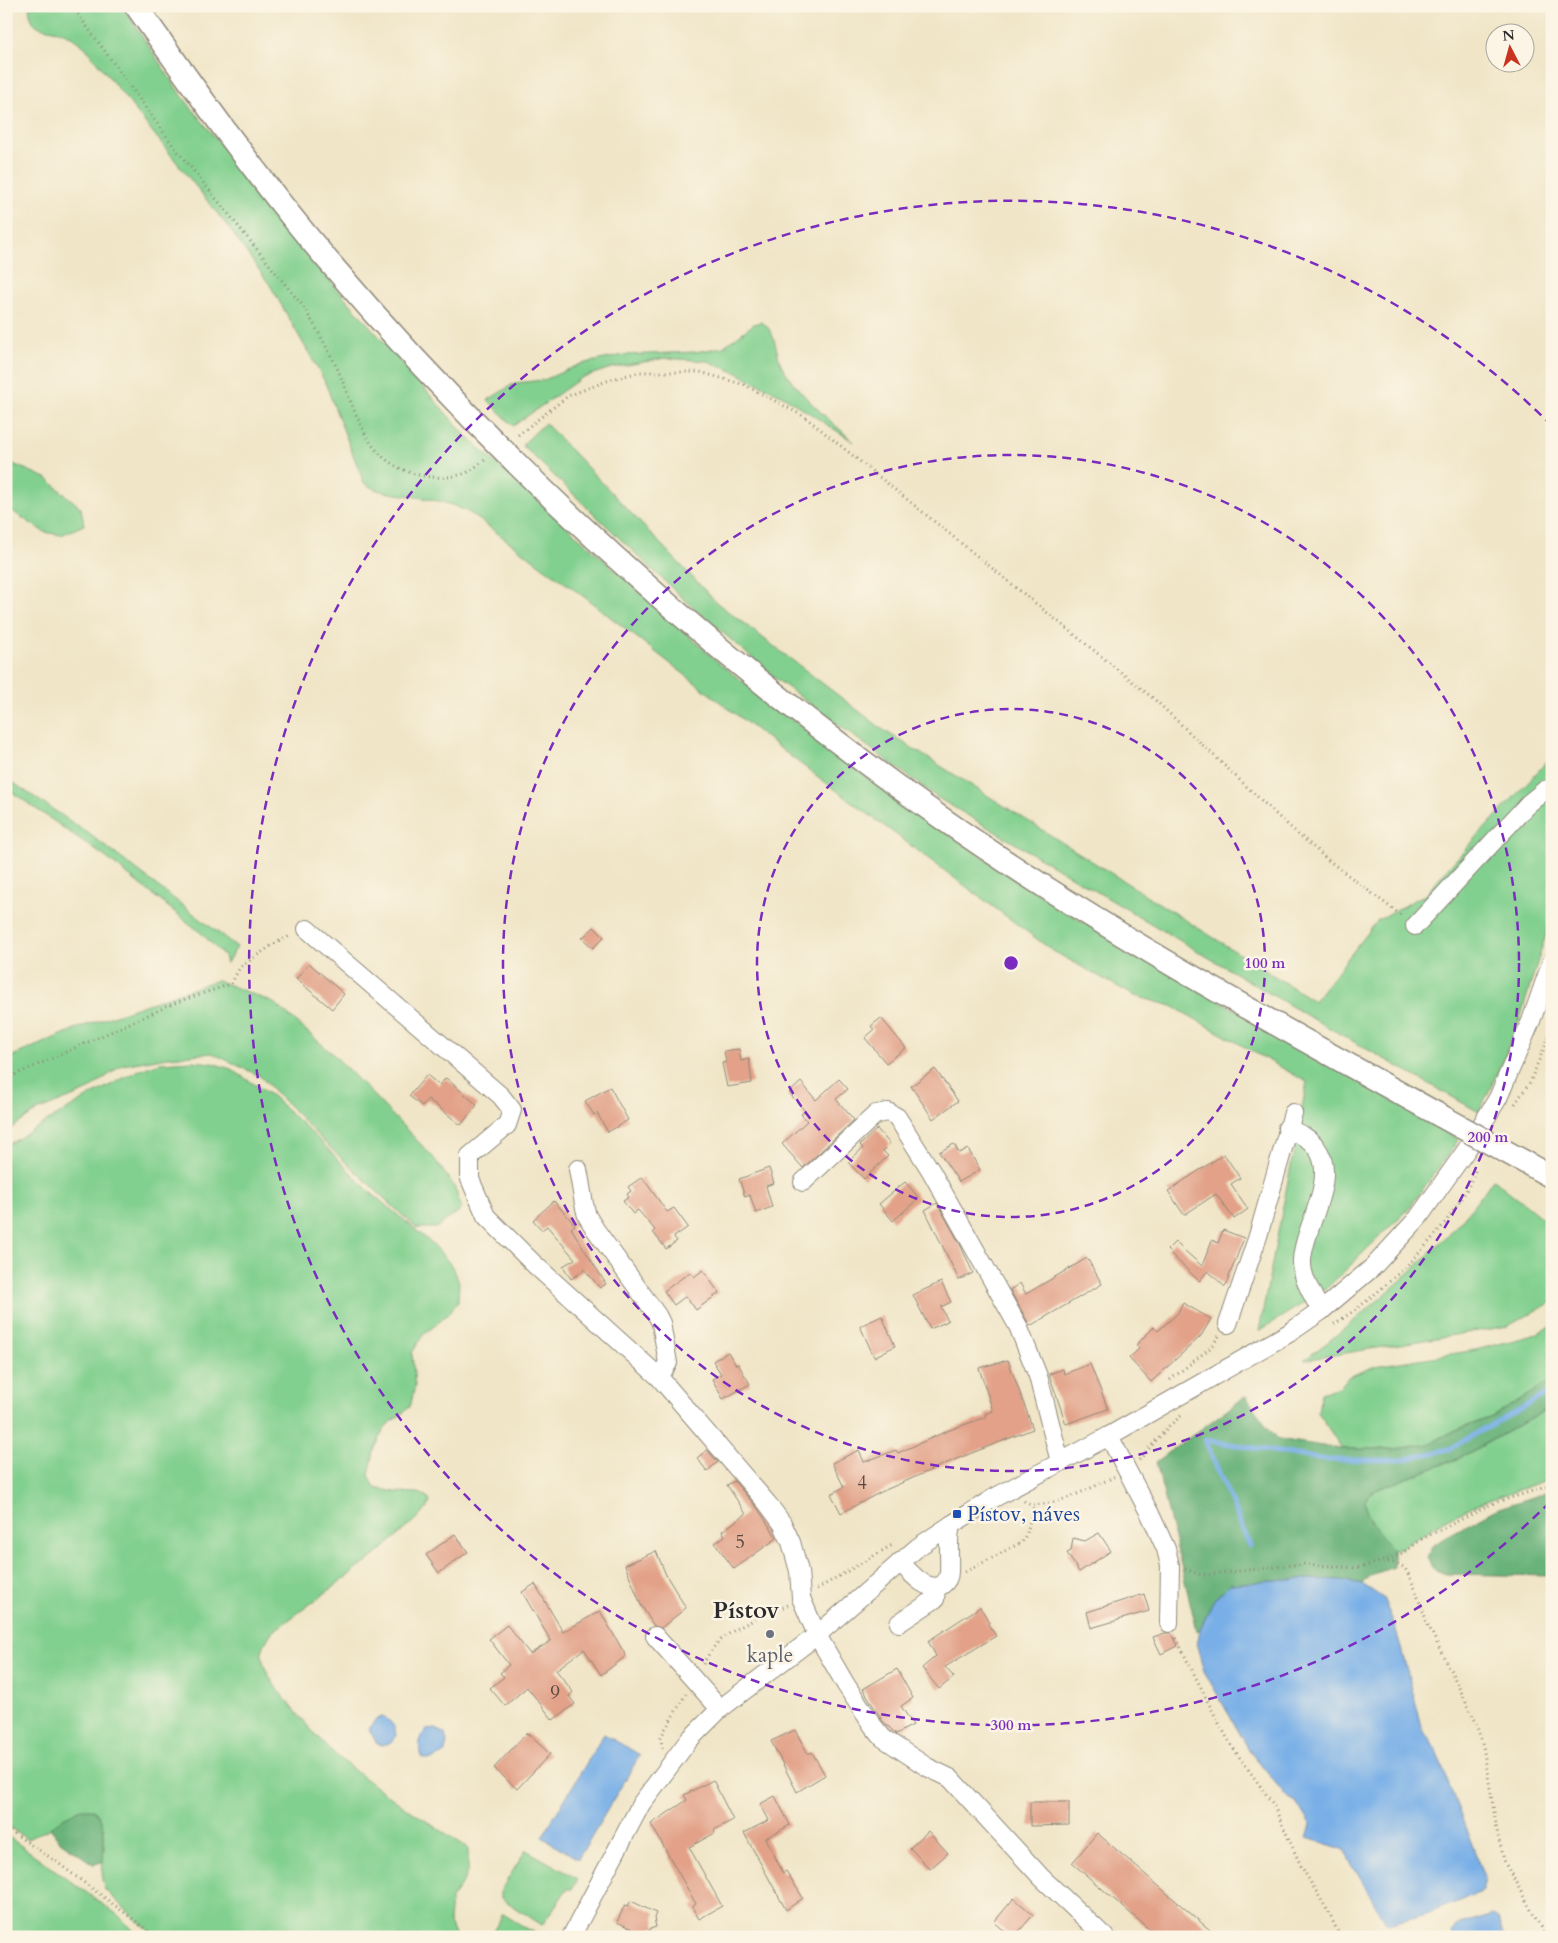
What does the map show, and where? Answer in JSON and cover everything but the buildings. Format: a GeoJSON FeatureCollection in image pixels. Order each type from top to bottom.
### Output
{"type":"FeatureCollection","features":[{"type":"Feature","properties":{"kind":"main road"},"geometry":{"type":"LineString","coordinates":[[136,6],[247,160],[322,254],[392,334],[479,426],[574,520],[670,607],[763,685],[860,760],[943,819],[1070,903],[1252,1011],[1552,1176]]}},
{"type":"Feature","properties":{"kind":"street"},"geometry":{"type":"LineString","coordinates":[[1415,926],[1528,804],[1545,790],[1552,788]]}},
{"type":"Feature","properties":{"kind":"street"},"geometry":{"type":"LineString","coordinates":[[307,929],[494,1089],[512,1110],[507,1125],[470,1156],[470,1179],[486,1216],[534,1264],[659,1376],[767,1503],[782,1523],[790,1542],[799,1571],[801,1598],[817,1634],[846,1685],[873,1726],[883,1738],[927,1767],[950,1778],[1042,1878],[1105,1937]]}},
{"type":"Feature","properties":{"kind":"street"},"geometry":{"type":"LineString","coordinates":[[572,1937],[641,1804],[689,1740],[720,1709],[859,1600],[918,1547],[1010,1489],[1109,1436],[1289,1333],[1321,1311],[1374,1267],[1418,1218],[1467,1150],[1498,1098],[1531,1021],[1552,961]]}},
{"type":"Feature","properties":{"kind":"street"},"geometry":{"type":"LineString","coordinates":[[803,1182],[876,1114],[888,1112],[897,1117],[936,1179],[1018,1326],[1038,1376],[1060,1462]]}},
{"type":"Feature","properties":{"kind":"street"},"geometry":{"type":"LineString","coordinates":[[1228,1324],[1258,1236],[1290,1120],[1317,1147],[1324,1163],[1323,1184],[1304,1246],[1301,1264],[1306,1280],[1321,1311]]}},
{"type":"Feature","properties":{"kind":"street"},"geometry":{"type":"LineString","coordinates":[[578,1168],[587,1216],[594,1229],[661,1323],[668,1362],[659,1376]]}},
{"type":"Feature","properties":{"kind":"street"},"geometry":{"type":"LineString","coordinates":[[1109,1436],[1166,1549],[1170,1565],[1169,1623]]}},
{"type":"Feature","properties":{"kind":"street"},"geometry":{"type":"LineString","coordinates":[[900,1562],[914,1576],[928,1586],[936,1588],[946,1582],[949,1574],[948,1544],[951,1525]]}},
{"type":"Feature","properties":{"kind":"street"},"geometry":{"type":"LineString","coordinates":[[899,1623],[935,1599],[936,1588]]}},
{"type":"Feature","properties":{"kind":"street"},"geometry":{"type":"LineString","coordinates":[[655,1636],[720,1709]]}},
{"type":"Feature","properties":{"kind":"path"},"geometry":{"type":"LineString","coordinates":[[72,6],[172,144],[301,304],[314,324],[338,370],[369,440],[384,458],[400,468],[423,476],[441,478],[464,474],[485,460]]}},
{"type":"Feature","properties":{"kind":"path"},"geometry":{"type":"LineString","coordinates":[[518,435],[568,396],[612,379],[640,372],[700,372],[745,385],[805,417],[1154,699],[1280,818],[1328,860],[1415,926]]}},
{"type":"Feature","properties":{"kind":"path"},"geometry":{"type":"LineString","coordinates":[[6,1079],[177,1002],[230,984],[240,967],[274,944],[307,929]]}},
{"type":"Feature","properties":{"kind":"path"},"geometry":{"type":"LineString","coordinates":[[1332,1325],[1340,1320]]}},
{"type":"Feature","properties":{"kind":"path"},"geometry":{"type":"LineString","coordinates":[[1010,1489],[1034,1505],[1049,1504],[1127,1472],[1169,1426],[1182,1415]]}},
{"type":"Feature","properties":{"kind":"path"},"geometry":{"type":"LineString","coordinates":[[1170,1565],[1201,1575],[1303,1564],[1357,1568],[1384,1561],[1403,1553],[1422,1539],[1494,1503],[1552,1484]]}},
{"type":"Feature","properties":{"kind":"path"},"geometry":{"type":"LineString","coordinates":[[949,1574],[962,1573],[1022,1542],[1027,1533],[1034,1505]]}},
{"type":"Feature","properties":{"kind":"path"},"geometry":{"type":"LineString","coordinates":[[1384,1561],[1396,1563],[1405,1568],[1412,1581],[1428,1625],[1475,1720],[1484,1746],[1498,1836],[1505,1863],[1546,1937]]}},
{"type":"Feature","properties":{"kind":"path"},"geometry":{"type":"LineString","coordinates":[[666,1728],[711,1650],[722,1639],[732,1632],[801,1598]]}},
{"type":"Feature","properties":{"kind":"path"},"geometry":{"type":"LineString","coordinates":[[1169,1623],[1233,1748],[1273,1804],[1301,1866],[1329,1913],[1340,1937]]}},
{"type":"Feature","properties":{"kind":"path"},"geometry":{"type":"LineString","coordinates":[[6,1828],[54,1860],[157,1937]]}},
{"type":"Feature","properties":{"kind":"green space"},"geometry":{"type":"Polygon","coordinates":[[[29,6],[122,6],[179,92],[305,252],[466,436],[720,664],[888,794],[1063,910],[1459,1139],[1410,1207],[1326,1289],[1259,1331],[1307,1082],[1172,1006],[1135,996],[1053,951],[790,756],[587,599],[470,513],[438,501],[383,492],[364,483],[324,380],[270,285],[225,223],[85,47],[64,33],[35,24],[30,14],[29,6]]]}},
{"type":"Feature","properties":{"kind":"green space"},"geometry":{"type":"Polygon","coordinates":[[[760,322],[769,329],[782,366],[796,387],[854,442],[783,396],[735,372],[707,361],[665,358],[611,368],[581,378],[513,426],[488,400],[515,383],[544,380],[581,364],[624,355],[695,352],[723,347],[754,324],[760,322]]]}},
{"type":"Feature","properties":{"kind":"green space"},"geometry":{"type":"Polygon","coordinates":[[[545,423],[717,603],[885,731],[1314,1001],[1378,920],[1426,895],[1438,879],[1552,756],[1552,915],[1514,1038],[1479,1112],[1308,1016],[938,798],[779,681],[678,594],[522,445],[545,423]]]}},
{"type":"Feature","properties":{"kind":"green space"},"geometry":{"type":"Polygon","coordinates":[[[6,461],[46,478],[81,508],[84,525],[61,535],[44,532],[6,507],[6,461]]]}},
{"type":"Feature","properties":{"kind":"green space"},"geometry":{"type":"Polygon","coordinates":[[[6,778],[88,833],[237,947],[226,964],[224,956],[200,932],[104,856],[6,788],[6,778]]]}},
{"type":"Feature","properties":{"kind":"green space"},"geometry":{"type":"Polygon","coordinates":[[[217,980],[274,1003],[334,1055],[433,1157],[454,1186],[462,1209],[436,1228],[416,1228],[323,1141],[260,1076],[212,1053],[168,1057],[122,1065],[87,1091],[37,1111],[6,1132],[6,1059],[75,1029],[217,980]]]}},
{"type":"Feature","properties":{"kind":"green space"},"geometry":{"type":"Polygon","coordinates":[[[193,1061],[212,1063],[231,1069],[272,1096],[314,1135],[370,1192],[434,1245],[451,1265],[459,1282],[458,1302],[445,1317],[423,1335],[412,1353],[415,1386],[410,1407],[385,1427],[374,1451],[369,1475],[375,1488],[396,1492],[419,1493],[426,1496],[430,1501],[427,1509],[375,1556],[271,1633],[262,1650],[266,1670],[277,1689],[309,1728],[336,1755],[373,1785],[468,1848],[468,1870],[462,1884],[451,1899],[449,1921],[456,1937],[155,1937],[105,1890],[102,1880],[104,1828],[51,1828],[27,1839],[6,1825],[6,1146],[90,1096],[137,1071],[160,1063],[193,1061]]]}},
{"type":"Feature","properties":{"kind":"green space"},"geometry":{"type":"Polygon","coordinates":[[[1493,1179],[1552,1226],[1552,1302],[1508,1326],[1304,1360],[1363,1313],[1424,1259],[1461,1221],[1493,1179]]]}},
{"type":"Feature","properties":{"kind":"green space"},"geometry":{"type":"Polygon","coordinates":[[[1552,1326],[1552,1380],[1492,1417],[1456,1430],[1426,1445],[1395,1449],[1342,1449],[1318,1412],[1321,1393],[1339,1387],[1348,1377],[1375,1366],[1476,1350],[1530,1336],[1552,1326]]]}},
{"type":"Feature","properties":{"kind":"green space"},"geometry":{"type":"Polygon","coordinates":[[[1552,1380],[1552,1407],[1459,1458],[1376,1490],[1368,1496],[1365,1501],[1367,1513],[1379,1534],[1393,1549],[1393,1567],[1369,1576],[1362,1584],[1340,1580],[1303,1579],[1230,1584],[1213,1601],[1200,1629],[1197,1631],[1156,1462],[1246,1396],[1264,1423],[1278,1439],[1342,1449],[1395,1449],[1429,1444],[1456,1430],[1492,1417],[1552,1380]]]}},
{"type":"Feature","properties":{"kind":"green space"},"geometry":{"type":"Polygon","coordinates":[[[1552,1407],[1552,1478],[1475,1505],[1445,1520],[1401,1548],[1393,1549],[1379,1534],[1366,1507],[1365,1501],[1371,1493],[1460,1458],[1552,1407]]]}},
{"type":"Feature","properties":{"kind":"green space"},"geometry":{"type":"Polygon","coordinates":[[[1552,1491],[1552,1576],[1446,1574],[1433,1569],[1427,1558],[1434,1545],[1447,1536],[1499,1508],[1552,1491]]]}},
{"type":"Feature","properties":{"kind":"green space"},"geometry":{"type":"Polygon","coordinates":[[[81,1809],[93,1809],[101,1821],[104,1834],[103,1862],[93,1864],[60,1841],[50,1828],[63,1818],[81,1809]]]}},
{"type":"Feature","properties":{"kind":"green space"},"geometry":{"type":"Polygon","coordinates":[[[6,1835],[118,1915],[140,1937],[6,1937],[6,1835]]]}},
{"type":"Feature","properties":{"kind":"green space"},"geometry":{"type":"Polygon","coordinates":[[[526,1850],[578,1879],[572,1889],[567,1889],[542,1925],[501,1898],[501,1890],[526,1850]]]}},
{"type":"Feature","properties":{"kind":"green space"},"geometry":{"type":"Polygon","coordinates":[[[503,1914],[536,1934],[534,1937],[490,1937],[503,1914]]]}},
{"type":"Feature","properties":{"kind":"water"},"geometry":{"type":"Polygon","coordinates":[[[1303,1579],[1340,1580],[1362,1584],[1383,1598],[1395,1626],[1423,1730],[1436,1750],[1485,1880],[1482,1890],[1436,1910],[1387,1924],[1343,1849],[1307,1838],[1311,1826],[1296,1802],[1287,1797],[1251,1753],[1204,1671],[1197,1646],[1200,1629],[1213,1601],[1230,1584],[1303,1579]]]}},
{"type":"Feature","properties":{"kind":"water"},"geometry":{"type":"Polygon","coordinates":[[[382,1717],[392,1724],[396,1736],[391,1743],[381,1745],[376,1742],[369,1729],[375,1720],[382,1717]]]}},
{"type":"Feature","properties":{"kind":"water"},"geometry":{"type":"Polygon","coordinates":[[[436,1729],[445,1734],[447,1743],[444,1754],[432,1759],[421,1757],[419,1746],[422,1736],[426,1730],[436,1729]]]}},
{"type":"Feature","properties":{"kind":"water"},"geometry":{"type":"Polygon","coordinates":[[[604,1734],[640,1755],[578,1859],[542,1837],[604,1734]]]}},
{"type":"Feature","properties":{"kind":"water"},"geometry":{"type":"Polygon","coordinates":[[[1493,1915],[1499,1919],[1505,1937],[1453,1937],[1452,1932],[1456,1926],[1493,1915]]]}},
{"type":"Feature","properties":{"kind":"waterway"},"geometry":{"type":"LineString","coordinates":[[1205,1440],[1327,1460],[1402,1460],[1449,1449],[1552,1391]]}},
{"type":"Feature","properties":{"kind":"waterway"},"geometry":{"type":"LineString","coordinates":[[1205,1440],[1250,1546]]}},
{"type":"Feature","properties":{"kind":"place","name":"Pístov, náves"},"geometry":{"type":"Point","coordinates":[957,1514]}},
{"type":"Feature","properties":{"kind":"place","name":"kaple"},"geometry":{"type":"Point","coordinates":[770,1634]}},
{"type":"Feature","properties":{"kind":"district","name":"Pístov"},"geometry":{"type":"Point","coordinates":[746,1610]}}]}
